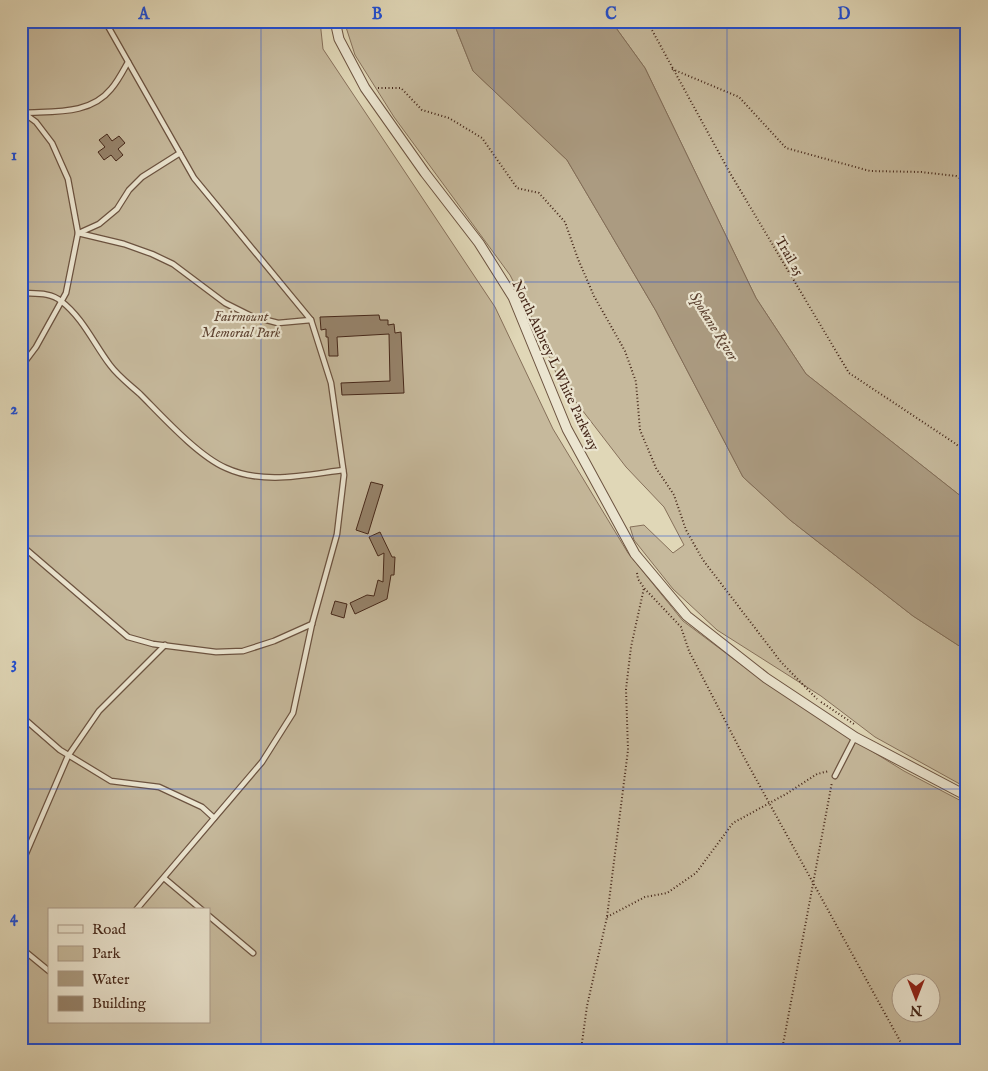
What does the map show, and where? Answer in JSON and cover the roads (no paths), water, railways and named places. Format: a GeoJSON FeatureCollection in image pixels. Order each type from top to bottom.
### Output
{"type":"FeatureCollection","features":[{"type":"Feature","properties":{"kind":"street","name":"North Aubrey L White Parkway"},"geometry":{"type":"LineString","coordinates":[[335,21],[339,39],[365,88],[425,173],[479,243],[513,297],[568,429],[635,554],[687,616],[766,678],[855,737],[967,796]]}},
{"type":"Feature","properties":{"kind":"lane"},"geometry":{"type":"LineString","coordinates":[[105,21],[194,178],[311,320],[332,383],[343,470],[337,534],[312,624],[293,713],[262,762],[138,908]]}},
{"type":"Feature","properties":{"kind":"lane"},"geometry":{"type":"LineString","coordinates":[[23,112],[76,110],[96,104],[111,90],[128,62]]}},
{"type":"Feature","properties":{"kind":"lane"},"geometry":{"type":"LineString","coordinates":[[21,367],[36,346],[66,292],[78,233],[68,179],[52,142],[36,122],[23,112]]}},
{"type":"Feature","properties":{"kind":"lane"},"geometry":{"type":"LineString","coordinates":[[78,233],[99,224],[117,209],[129,190],[142,177],[180,153]]}},
{"type":"Feature","properties":{"kind":"lane"},"geometry":{"type":"LineString","coordinates":[[78,233],[124,244],[159,257],[173,264],[226,303],[251,316],[278,323],[311,320]]}},
{"type":"Feature","properties":{"kind":"lane"},"geometry":{"type":"LineString","coordinates":[[21,293],[48,294],[61,301],[80,320],[111,366],[166,420],[204,453],[226,468],[272,477],[303,477],[343,470]]}},
{"type":"Feature","properties":{"kind":"lane"},"geometry":{"type":"LineString","coordinates":[[21,545],[128,637],[165,645],[216,652],[243,651],[274,641],[312,624]]}},
{"type":"Feature","properties":{"kind":"lane"},"geometry":{"type":"LineString","coordinates":[[21,865],[68,756],[99,711],[165,645]]}},
{"type":"Feature","properties":{"kind":"lane"},"geometry":{"type":"LineString","coordinates":[[21,716],[68,756],[111,782],[159,787],[202,807],[214,818]]}},
{"type":"Feature","properties":{"kind":"lane"},"geometry":{"type":"LineString","coordinates":[[835,776],[855,737]]}},
{"type":"Feature","properties":{"kind":"lane"},"geometry":{"type":"LineString","coordinates":[[164,878],[200,908]]}},
{"type":"Feature","properties":{"kind":"lane"},"geometry":{"type":"LineString","coordinates":[[210,917],[253,953]]}},
{"type":"Feature","properties":{"kind":"lane"},"geometry":{"type":"LineString","coordinates":[[21,948],[48,970]]}},
{"type":"Feature","properties":{"kind":"water","name":"Spokane River"},"geometry":{"type":"Polygon","coordinates":[[[453,21],[611,21],[645,68],[756,298],[806,374],[967,501],[967,651],[913,616],[790,520],[743,477],[656,311],[567,160],[473,71],[453,21]]]}},
{"type":"Feature","properties":{"kind":"park label","name":"Fairmount Memorial Park"},"geometry":{"type":"Point","coordinates":[241,324]}}]}
